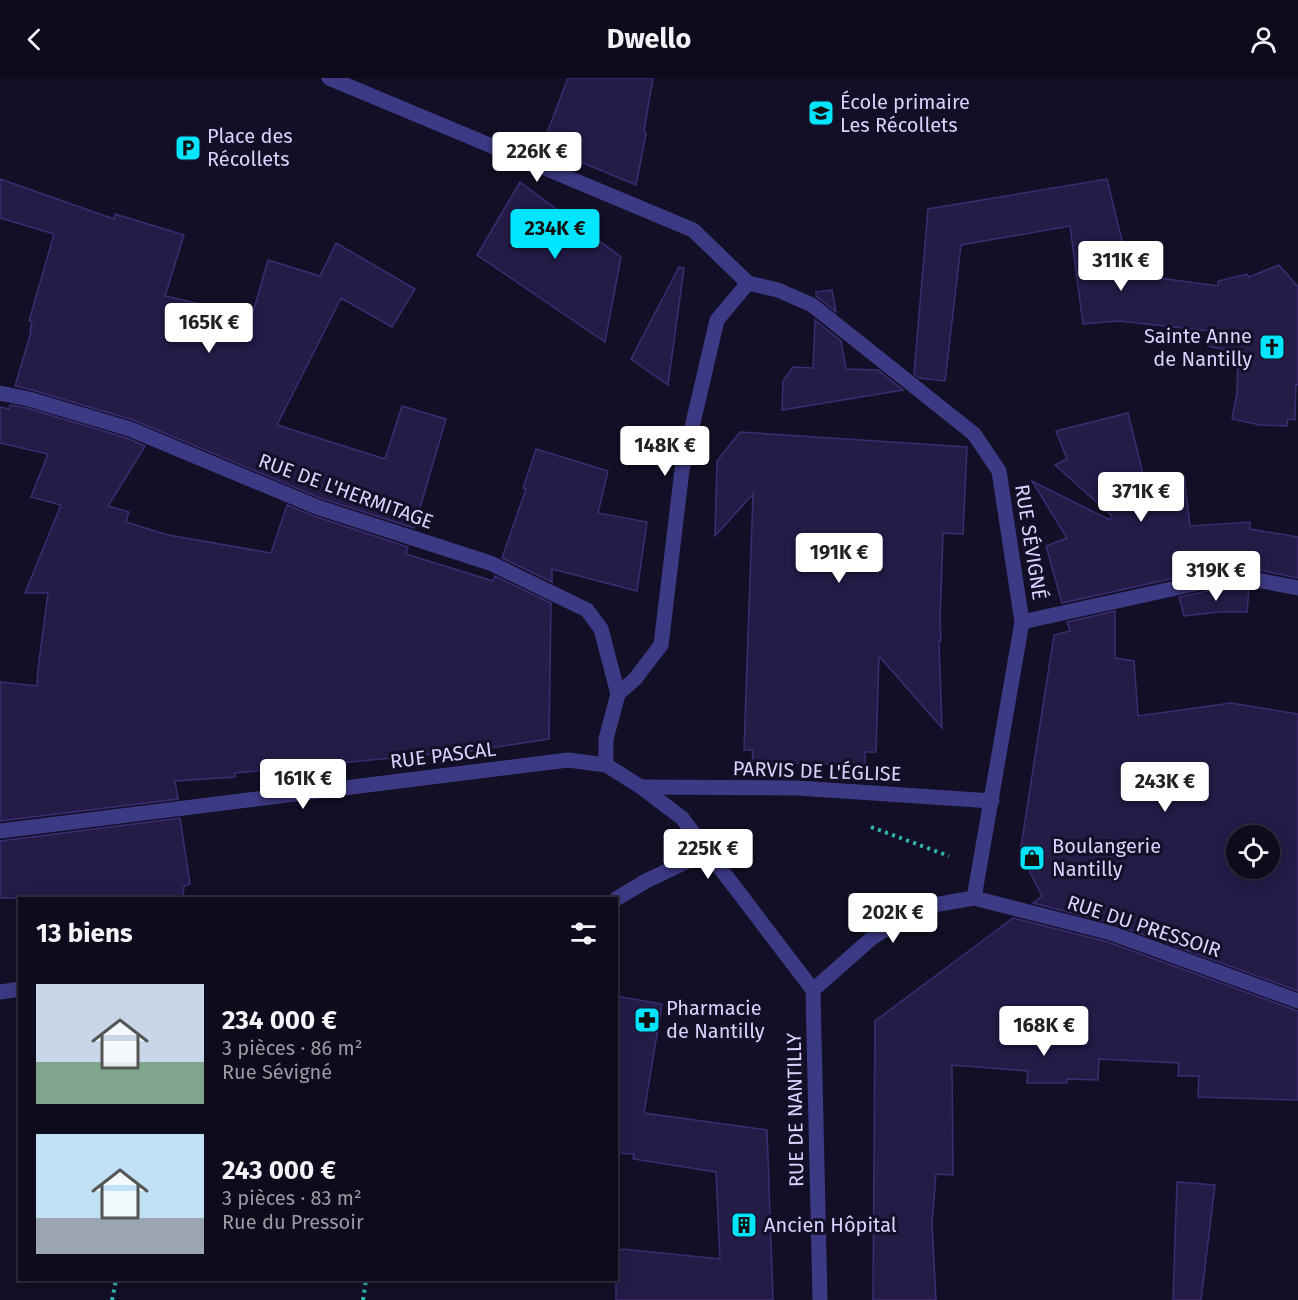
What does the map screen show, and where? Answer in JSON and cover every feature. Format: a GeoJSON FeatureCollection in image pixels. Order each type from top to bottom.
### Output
{"type":"FeatureCollection","features":[{"type":"Feature","properties":{"kind":"street"},"geometry":{"type":"LineString","coordinates":[[329,78],[693,230],[748,283],[717,320],[682,470],[661,645],[635,678],[618,694],[606,739],[606,765],[641,787],[682,818],[813,990],[873,937],[922,907],[974,898]]}},
{"type":"Feature","properties":{"kind":"street","name":"RUE SÉVIGNÉ"},"geometry":{"type":"LineString","coordinates":[[748,283],[778,290],[812,305],[974,434],[999,471],[1022,622],[974,898]]}},
{"type":"Feature","properties":{"kind":"street","name":"RUE DE L'HERMITAGE"},"geometry":{"type":"LineString","coordinates":[[0,393],[29,399],[130,429],[317,507],[490,563],[587,610],[601,629],[618,694]]}},
{"type":"Feature","properties":{"kind":"street"},"geometry":{"type":"LineString","coordinates":[[1022,622],[1226,577],[1252,579],[1298,588]]}},
{"type":"Feature","properties":{"kind":"street","name":"RUE PASCAL"},"geometry":{"type":"LineString","coordinates":[[0,831],[568,760],[606,765]]}},
{"type":"Feature","properties":{"kind":"street","name":"PARVIS DE L'ÉGLISE"},"geometry":{"type":"LineString","coordinates":[[641,787],[798,788],[992,801]]}},
{"type":"Feature","properties":{"kind":"street"},"geometry":{"type":"LineString","coordinates":[[618,898],[646,881],[706,852]]}},
{"type":"Feature","properties":{"kind":"street","name":"RUE DU PRESSOIR"},"geometry":{"type":"LineString","coordinates":[[974,898],[1111,933],[1298,1001]]}},
{"type":"Feature","properties":{"kind":"street"},"geometry":{"type":"LineString","coordinates":[[0,992],[18,989]]}},
{"type":"Feature","properties":{"kind":"street","name":"RUE DE NANTILLY"},"geometry":{"type":"LineString","coordinates":[[813,990],[820,1300]]}},
{"type":"Feature","properties":{"kind":"path"},"geometry":{"type":"LineString","coordinates":[[867,825],[979,867]]}},
{"type":"Feature","properties":{"kind":"path"},"geometry":{"type":"LineString","coordinates":[[112,1300],[116,1281]]}},
{"type":"Feature","properties":{"kind":"path"},"geometry":{"type":"LineString","coordinates":[[363,1300],[366,1281]]}},
{"type":"Feature","properties":{"kind":"building"},"geometry":{"type":"Polygon","coordinates":[[[568,78],[653,78],[644,131],[646,134],[636,185],[542,146],[568,78]]]}},
{"type":"Feature","properties":{"kind":"building"},"geometry":{"type":"Polygon","coordinates":[[[0,179],[114,219],[115,214],[184,235],[165,296],[252,316],[268,260],[320,276],[336,243],[415,289],[392,327],[341,298],[277,425],[385,459],[402,406],[446,419],[414,528],[320,498],[133,420],[15,386],[31,332],[32,321],[29,321],[54,234],[0,218],[0,179]]]}},
{"type":"Feature","properties":{"kind":"building"},"geometry":{"type":"Polygon","coordinates":[[[1107,179],[1130,274],[1218,286],[1218,281],[1247,274],[1249,277],[1279,265],[1298,287],[1298,385],[1296,384],[1295,420],[1288,419],[1287,426],[1260,425],[1232,419],[1237,393],[1238,353],[1208,346],[1209,331],[1119,321],[1083,324],[1070,226],[961,245],[945,381],[919,378],[914,374],[928,209],[1107,179]]]}},
{"type":"Feature","properties":{"kind":"building"},"geometry":{"type":"Polygon","coordinates":[[[520,182],[621,257],[605,342],[477,255],[520,182]]]}},
{"type":"Feature","properties":{"kind":"building"},"geometry":{"type":"Polygon","coordinates":[[[679,267],[684,268],[668,385],[631,359],[679,267]]]}},
{"type":"Feature","properties":{"kind":"building"},"geometry":{"type":"Polygon","coordinates":[[[832,290],[836,312],[816,296],[816,292],[832,290]]]}},
{"type":"Feature","properties":{"kind":"building"},"geometry":{"type":"Polygon","coordinates":[[[815,320],[841,341],[846,369],[878,370],[903,390],[782,410],[783,381],[793,367],[813,368],[815,320]]]}},
{"type":"Feature","properties":{"kind":"building"},"geometry":{"type":"Polygon","coordinates":[[[10,405],[127,438],[145,446],[108,506],[129,512],[126,522],[168,535],[271,553],[287,505],[408,547],[406,554],[493,581],[495,576],[551,603],[549,739],[433,757],[433,754],[235,773],[235,777],[175,781],[178,799],[0,821],[0,682],[37,686],[48,593],[25,593],[61,505],[31,497],[48,454],[0,443],[0,407],[9,409],[10,405]]]}},
{"type":"Feature","properties":{"kind":"building"},"geometry":{"type":"Polygon","coordinates":[[[1128,413],[1145,482],[1184,476],[1190,526],[1250,522],[1250,529],[1298,537],[1298,578],[1254,569],[1224,567],[1062,603],[1046,546],[1067,538],[1032,481],[1110,520],[1112,516],[1055,465],[1067,459],[1056,431],[1128,413]]]}},
{"type":"Feature","properties":{"kind":"building"},"geometry":{"type":"Polygon","coordinates":[[[740,432],[967,447],[963,534],[943,533],[941,641],[939,641],[942,728],[879,656],[876,752],[865,752],[865,764],[752,763],[753,750],[744,750],[753,494],[715,536],[717,461],[740,432]]]}},
{"type":"Feature","properties":{"kind":"building"},"geometry":{"type":"Polygon","coordinates":[[[536,449],[608,471],[598,513],[647,522],[637,591],[552,569],[552,582],[502,558],[526,489],[523,488],[536,449]]]}},
{"type":"Feature","properties":{"kind":"building"},"geometry":{"type":"Polygon","coordinates":[[[1227,587],[1249,589],[1247,612],[1184,616],[1179,597],[1227,587]]]}},
{"type":"Feature","properties":{"kind":"building"},"geometry":{"type":"Polygon","coordinates":[[[1115,611],[1115,658],[1134,661],[1138,716],[1231,703],[1298,714],[1298,991],[1114,924],[1033,903],[1042,896],[1020,853],[1054,635],[1070,631],[1067,622],[1115,611]]]}},
{"type":"Feature","properties":{"kind":"building"},"geometry":{"type":"Polygon","coordinates":[[[180,818],[190,884],[184,886],[183,897],[0,898],[0,841],[180,818]]]}},
{"type":"Feature","properties":{"kind":"building"},"geometry":{"type":"Polygon","coordinates":[[[1013,918],[1108,942],[1298,1011],[1298,1100],[1198,1097],[1199,1076],[1178,1076],[1179,1063],[1099,1059],[1098,1080],[1067,1079],[1067,1083],[1027,1083],[1028,1071],[952,1065],[953,1175],[936,1174],[932,1223],[936,1300],[873,1300],[875,1021],[1013,918]]]}},
{"type":"Feature","properties":{"kind":"building"},"geometry":{"type":"Polygon","coordinates":[[[618,996],[662,1004],[644,1113],[767,1130],[773,1300],[616,1300],[618,1249],[720,1259],[716,1172],[633,1159],[634,1154],[618,1153],[618,996]]]}},
{"type":"Feature","properties":{"kind":"building"},"geometry":{"type":"Polygon","coordinates":[[[1177,1182],[1215,1185],[1201,1300],[1173,1300],[1177,1182]]]}},
{"type":"Feature","properties":{"kind":"place","name":"École primaire Les Récollets"},"geometry":{"type":"Point","coordinates":[821,113]}},
{"type":"Feature","properties":{"kind":"place","name":"Place des Récollets"},"geometry":{"type":"Point","coordinates":[188,148]}},
{"type":"Feature","properties":{"kind":"place","name":"Sainte Anne de Nantilly"},"geometry":{"type":"Point","coordinates":[1272,347]}},
{"type":"Feature","properties":{"kind":"place","name":"Boulangerie Nantilly"},"geometry":{"type":"Point","coordinates":[1032,858]}},
{"type":"Feature","properties":{"kind":"place","name":"Pharmacie de Nantilly"},"geometry":{"type":"Point","coordinates":[647,1020]}},
{"type":"Feature","properties":{"kind":"place","name":"Ancien Hôpital"},"geometry":{"type":"Point","coordinates":[744,1225]}}]}
